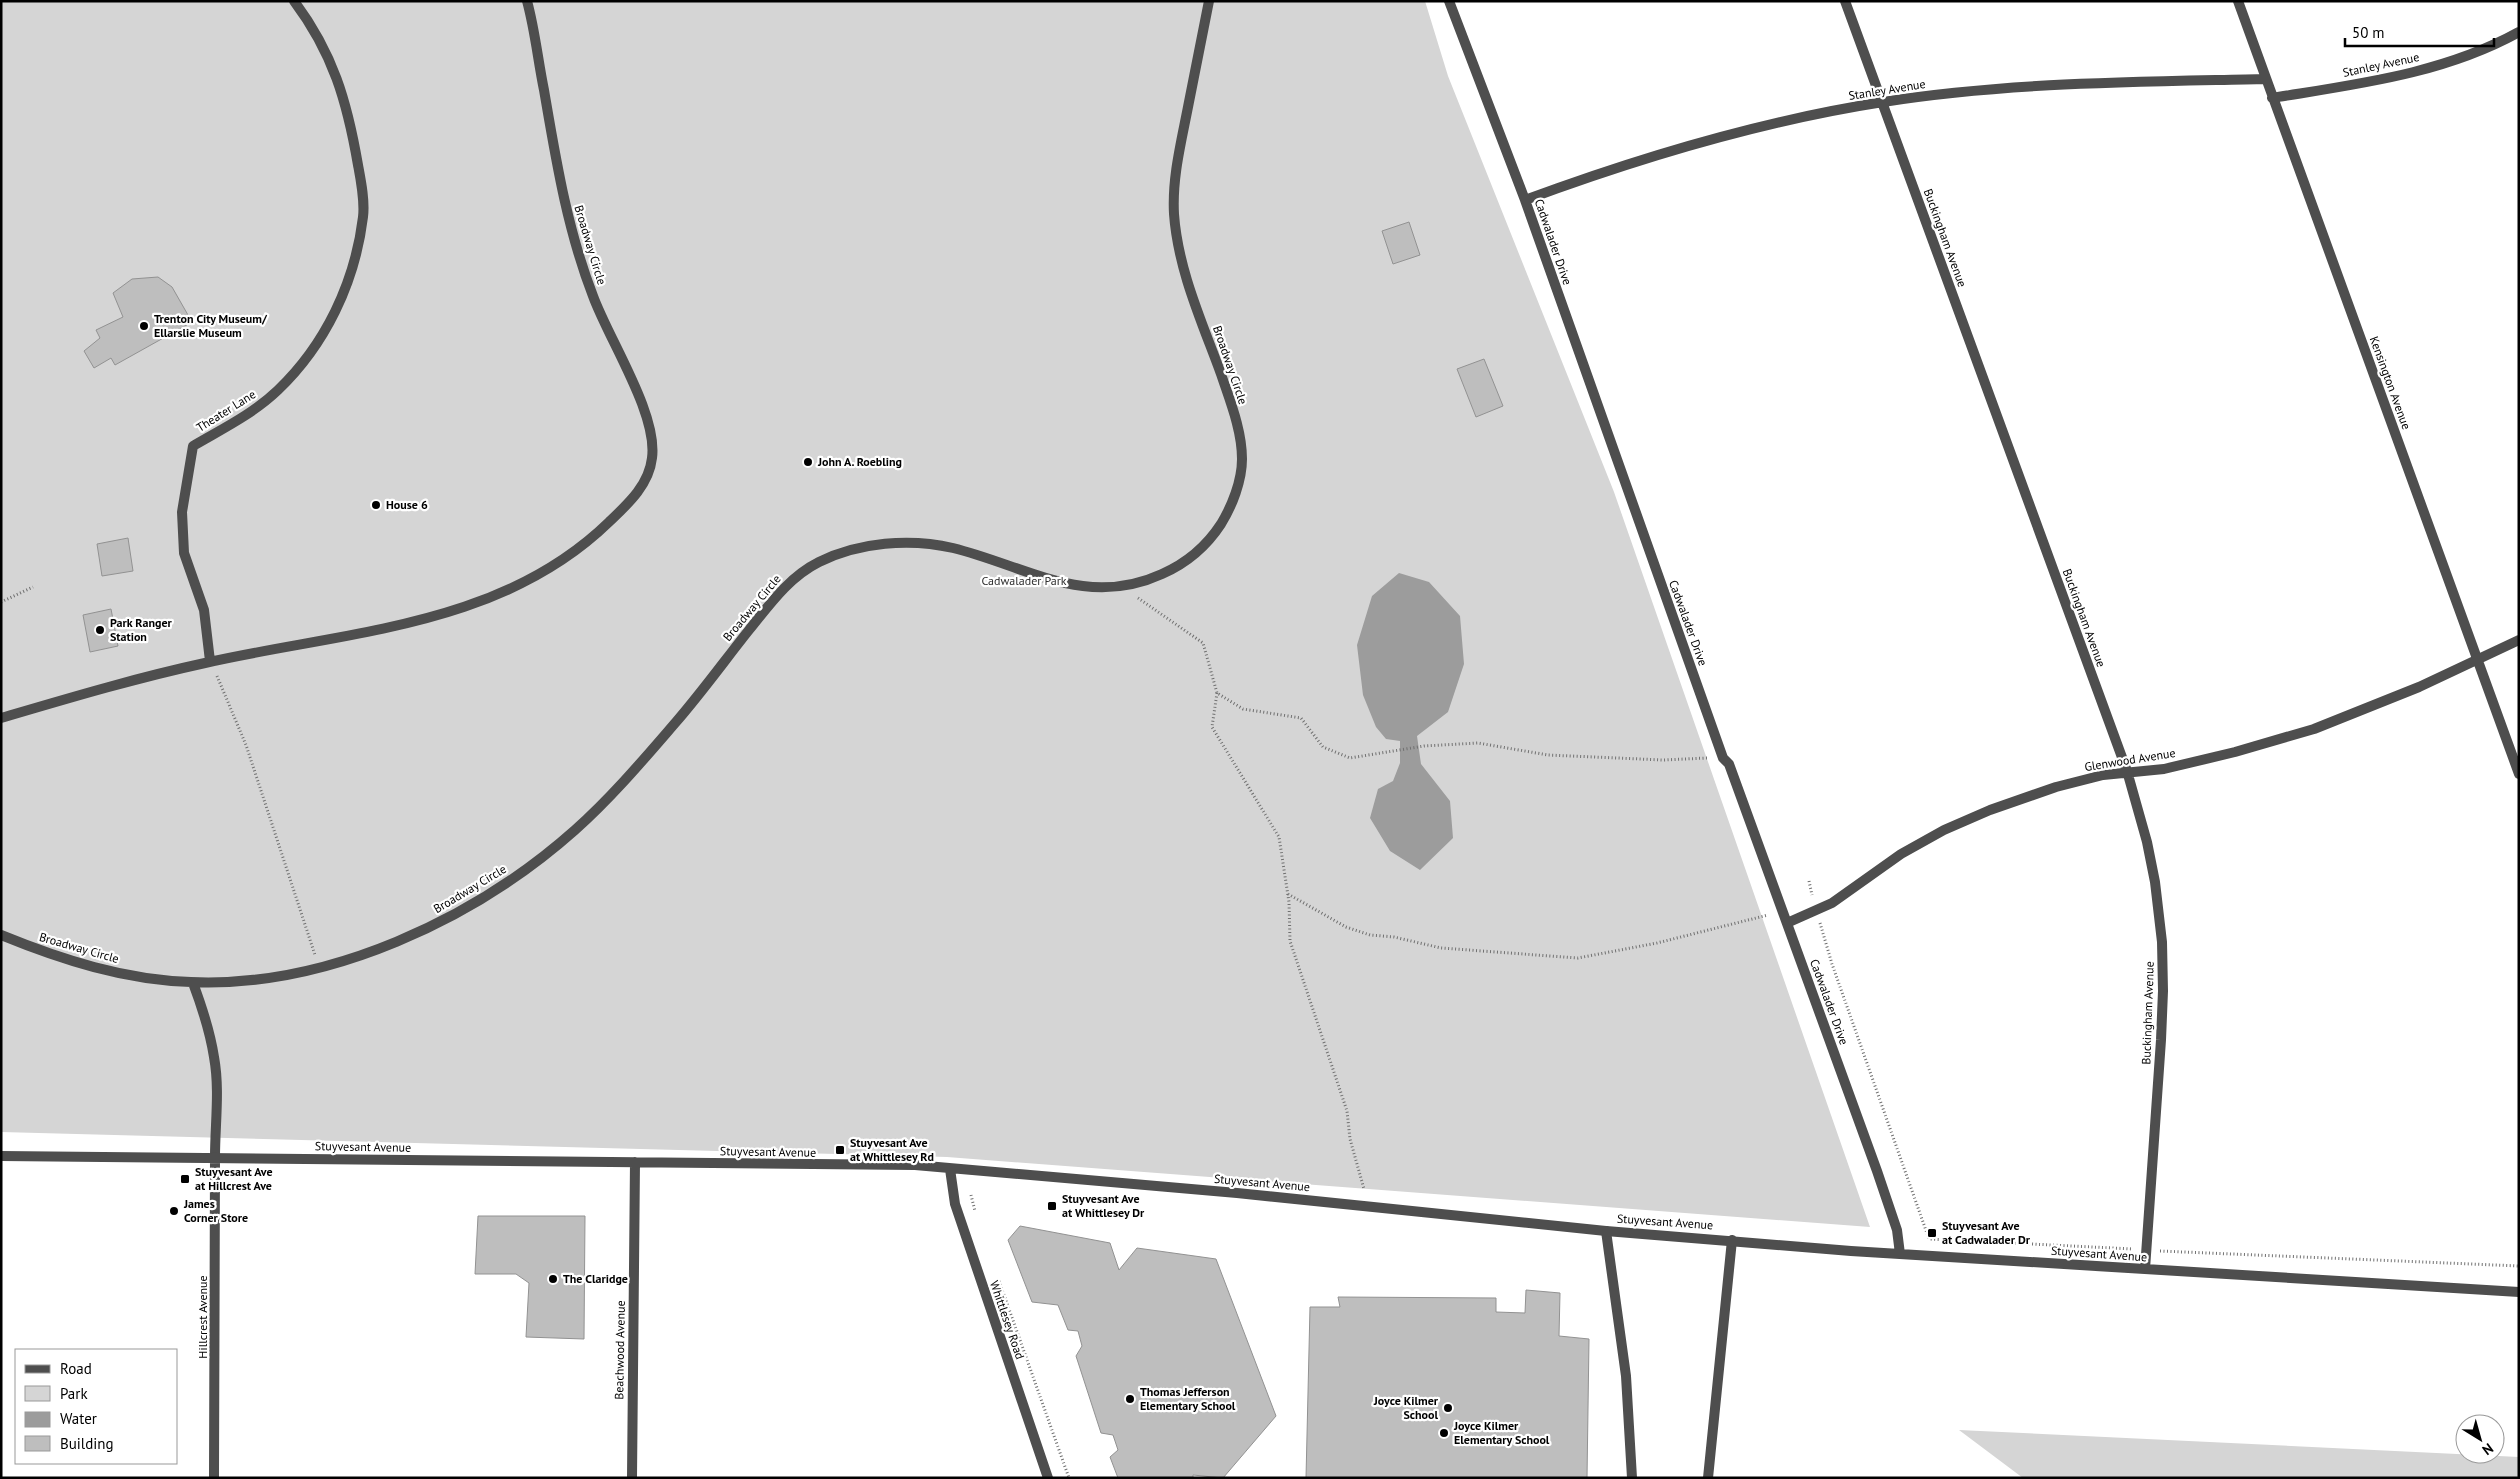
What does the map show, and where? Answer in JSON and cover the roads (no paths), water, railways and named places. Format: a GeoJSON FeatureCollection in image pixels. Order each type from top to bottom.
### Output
{"type":"FeatureCollection","features":[{"type":"Feature","properties":{"kind":"street","name":"Theater Lane"},"geometry":{"type":"LineString","coordinates":[[210,662],[204,610],[184,553],[182,512],[193,446],[255,410],[278,390],[306,359],[323,334],[349,280],[357,252],[363,215],[353,136],[333,65],[318,35],[294,1]]}},
{"type":"Feature","properties":{"kind":"street","name":"Broadway Circle"},"geometry":{"type":"LineString","coordinates":[[210,662],[428,620],[474,606],[518,586],[560,561],[599,532],[630,502],[644,484],[652,456],[652,435],[648,418],[604,324],[576,248],[560,186],[527,1]]}},
{"type":"Feature","properties":{"kind":"street","name":"Broadway Circle"},"geometry":{"type":"LineString","coordinates":[[1,935],[43,952],[96,969],[148,979],[192,982],[229,982],[318,967],[367,953],[422,932],[449,917],[520,873],[574,831],[615,792],[680,717],[780,591],[814,564],[841,552],[862,547],[921,543],[953,548],[1064,584],[1083,587],[1115,587],[1154,578],[1194,556],[1221,524],[1231,505],[1240,478],[1242,457],[1233,408],[1181,265],[1174,205],[1176,166],[1209,1]]}},
{"type":"Feature","properties":{"kind":"street","name":"Cadwalader Drive"},"geometry":{"type":"LineString","coordinates":[[1449,1],[1525,200],[1723,758],[1729,764],[1877,1171],[1897,1230],[1900,1254]]}},
{"type":"Feature","properties":{"kind":"street","name":"Buckingham Avenue"},"geometry":{"type":"LineString","coordinates":[[1845,1],[2127,771],[2147,842],[2155,882],[2162,942],[2163,991],[2145,1269]]}},
{"type":"Feature","properties":{"kind":"street","name":"Kensington Avenue"},"geometry":{"type":"LineString","coordinates":[[2238,1],[2519,774]]}},
{"type":"Feature","properties":{"kind":"street","name":"Stanley Avenue"},"geometry":{"type":"LineString","coordinates":[[2272,98],[2385,79],[2430,68],[2482,50],[2519,32]]}},
{"type":"Feature","properties":{"kind":"street","name":"Stanley Avenue"},"geometry":{"type":"LineString","coordinates":[[1525,200],[1659,153],[1741,132],[1882,102],[2020,86],[2093,82],[2266,79]]}},
{"type":"Feature","properties":{"kind":"street","name":"Glenwood Avenue"},"geometry":{"type":"LineString","coordinates":[[1787,922],[1832,902],[1901,854],[1944,830],[1990,810],[2056,787],[2103,775],[2173,767],[2235,752],[2314,729],[2419,687],[2519,640]]}},
{"type":"Feature","properties":{"kind":"street"},"geometry":{"type":"LineString","coordinates":[[1,718],[164,672],[210,662]]}},
{"type":"Feature","properties":{"kind":"street","name":"Hillcrest Avenue"},"geometry":{"type":"LineString","coordinates":[[192,982],[206,1019],[214,1057],[217,1086],[214,1478]]}},
{"type":"Feature","properties":{"kind":"street","name":"Stuyvesant Avenue"},"geometry":{"type":"LineString","coordinates":[[1,1156],[915,1166],[1237,1193],[1606,1231],[1900,1254],[2519,1292]]}},
{"type":"Feature","properties":{"kind":"street","name":"Beachwood Avenue"},"geometry":{"type":"LineString","coordinates":[[632,1478],[635,1162]]}},
{"type":"Feature","properties":{"kind":"street","name":"Whittlesey Road"},"geometry":{"type":"LineString","coordinates":[[950,1168],[955,1204],[1048,1478]]}},
{"type":"Feature","properties":{"kind":"street"},"geometry":{"type":"LineString","coordinates":[[1606,1231],[1626,1376],[1632,1478]]}},
{"type":"Feature","properties":{"kind":"street"},"geometry":{"type":"LineString","coordinates":[[1708,1478],[1732,1240]]}},
{"type":"Feature","properties":{"kind":"water"},"geometry":{"type":"Polygon","coordinates":[[[1399,573],[1429,582],[1460,616],[1464,664],[1448,712],[1417,736],[1421,764],[1450,801],[1453,838],[1420,870],[1390,851],[1370,818],[1378,789],[1393,781],[1400,763],[1400,741],[1386,739],[1376,727],[1363,695],[1357,645],[1372,596],[1399,573]]]}},
{"type":"Feature","properties":{"kind":"place","name":"Trenton City Museum/ Ellarslie Museum"},"geometry":{"type":"Point","coordinates":[144,326]}},
{"type":"Feature","properties":{"kind":"place","name":"John A. Roebling"},"geometry":{"type":"Point","coordinates":[808,462]}},
{"type":"Feature","properties":{"kind":"place","name":"House 6"},"geometry":{"type":"Point","coordinates":[376,505]}},
{"type":"Feature","properties":{"kind":"place","name":"Park Ranger Station"},"geometry":{"type":"Point","coordinates":[100,630]}},
{"type":"Feature","properties":{"kind":"place","name":"Stuyvesant Ave at Whittlesey Rd"},"geometry":{"type":"Point","coordinates":[840,1150]}},
{"type":"Feature","properties":{"kind":"place","name":"Stuyvesant Ave at Hillcrest Ave"},"geometry":{"type":"Point","coordinates":[185,1179]}},
{"type":"Feature","properties":{"kind":"place","name":"Stuyvesant Ave at Whittlesey Dr"},"geometry":{"type":"Point","coordinates":[1052,1206]}},
{"type":"Feature","properties":{"kind":"place","name":"James Corner Store"},"geometry":{"type":"Point","coordinates":[174,1211]}},
{"type":"Feature","properties":{"kind":"place","name":"Stuyvesant Ave at Cadwalader Dr"},"geometry":{"type":"Point","coordinates":[1932,1233]}},
{"type":"Feature","properties":{"kind":"place","name":"The Claridge"},"geometry":{"type":"Point","coordinates":[553,1279]}},
{"type":"Feature","properties":{"kind":"place","name":"Thomas Jefferson Elementary School"},"geometry":{"type":"Point","coordinates":[1130,1399]}},
{"type":"Feature","properties":{"kind":"place","name":"Joyce Kilmer School"},"geometry":{"type":"Point","coordinates":[1448,1408]}},
{"type":"Feature","properties":{"kind":"place","name":"Joyce Kilmer Elementary School"},"geometry":{"type":"Point","coordinates":[1444,1433]}},
{"type":"Feature","properties":{"kind":"park label","name":"Cadwalader Park"},"geometry":{"type":"Point","coordinates":[1024,581]}}]}
